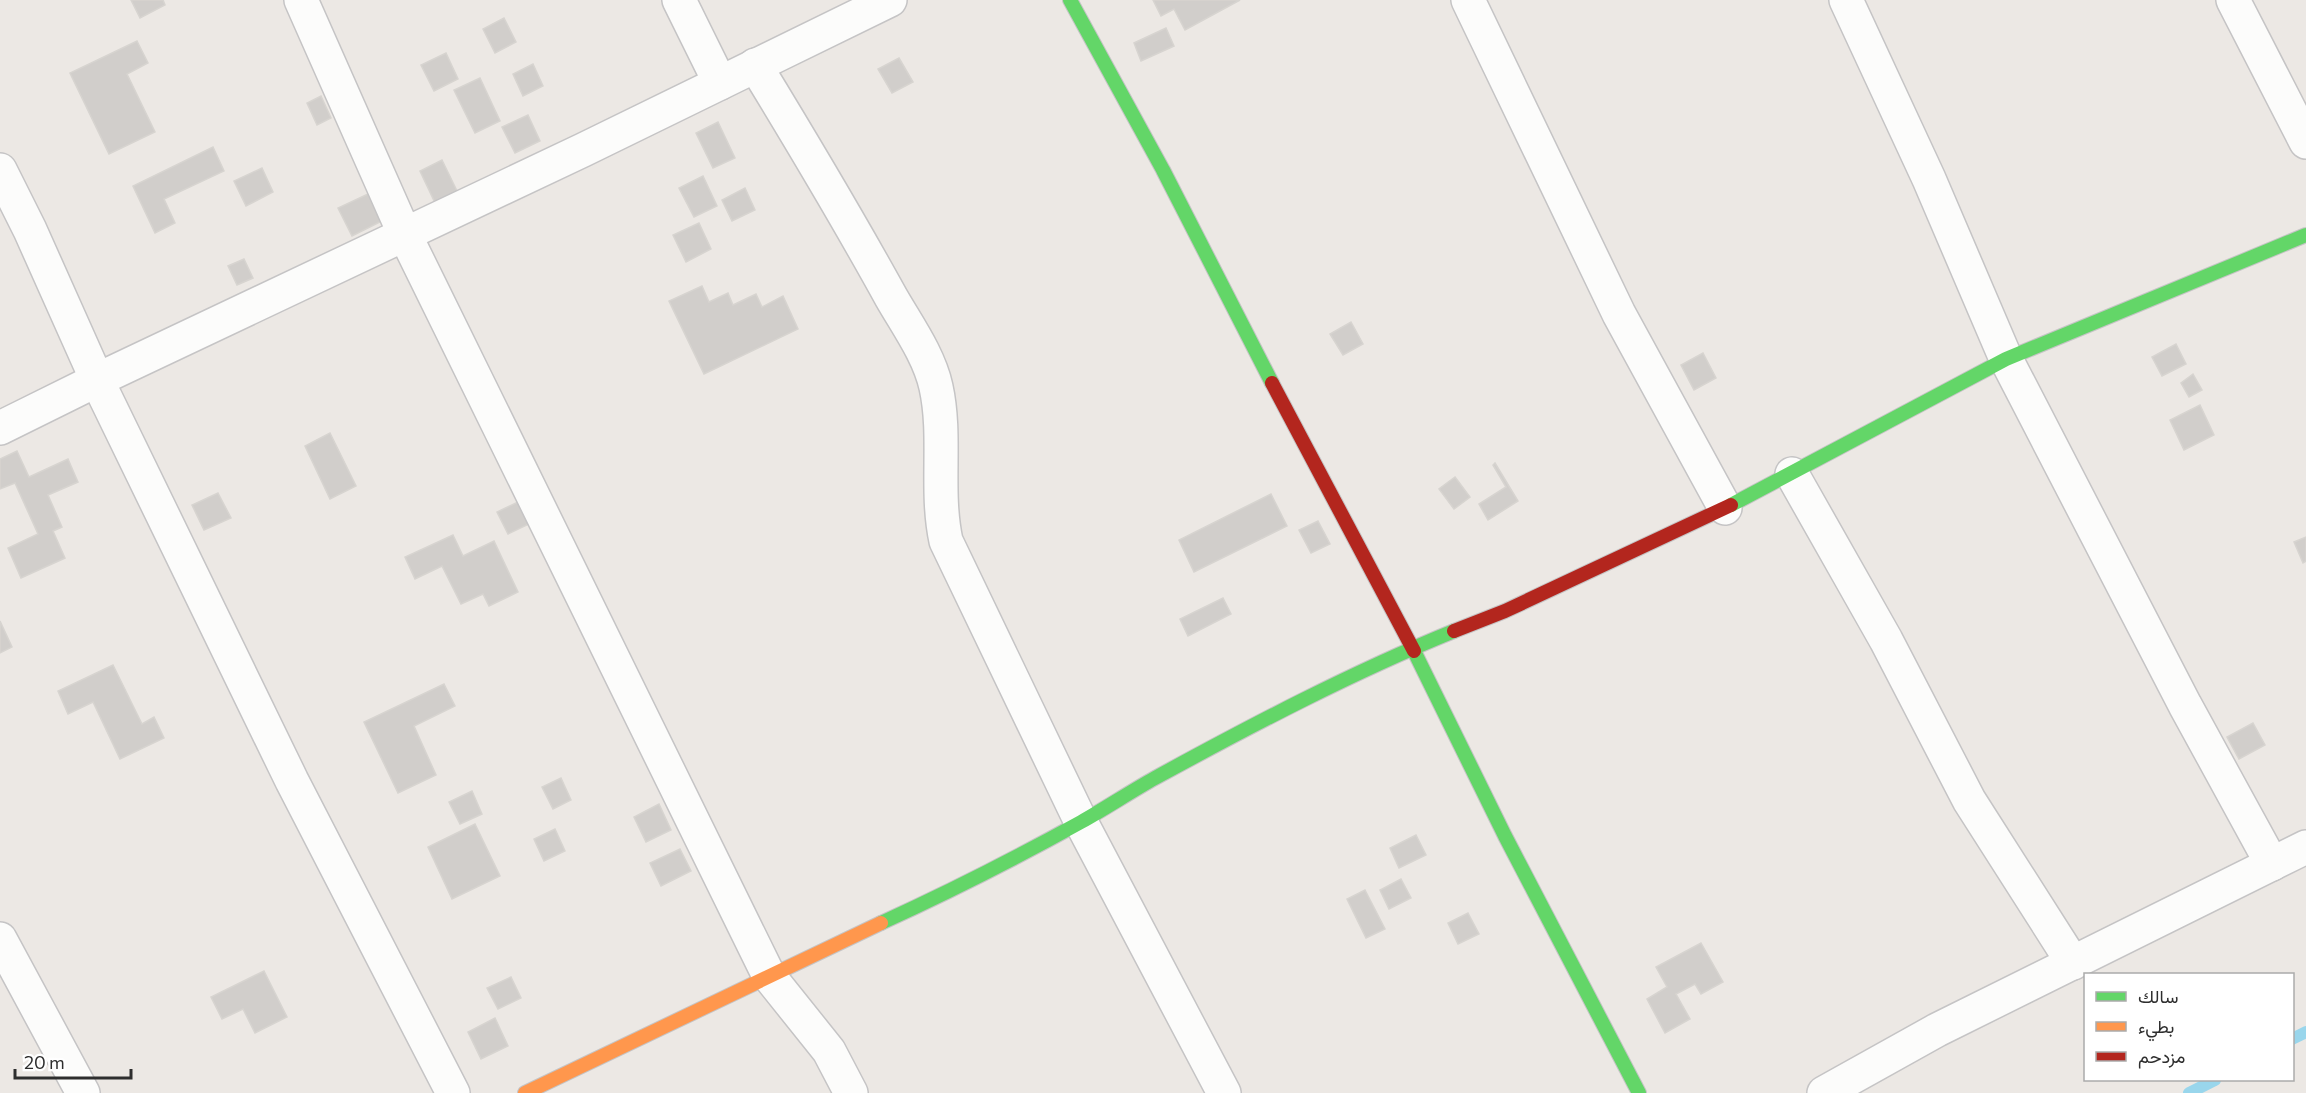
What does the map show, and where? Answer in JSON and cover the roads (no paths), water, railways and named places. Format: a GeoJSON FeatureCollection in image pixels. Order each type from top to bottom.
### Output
{"type":"FeatureCollection","features":[{"type":"Feature","properties":{"kind":"street"},"geometry":{"type":"LineString","coordinates":[[301,0],[405,235],[769,976],[829,1051],[851,1093]]}},
{"type":"Feature","properties":{"kind":"street"},"geometry":{"type":"LineString","coordinates":[[679,0],[720,83]]}},
{"type":"Feature","properties":{"kind":"street"},"geometry":{"type":"LineString","coordinates":[[0,428],[890,0]]}},
{"type":"Feature","properties":{"kind":"street"},"geometry":{"type":"LineString","coordinates":[[1070,0],[1413,648],[1505,836],[1639,1093]]}},
{"type":"Feature","properties":{"kind":"street"},"geometry":{"type":"LineString","coordinates":[[1468,0],[1619,314],[1725,508]]}},
{"type":"Feature","properties":{"kind":"street"},"geometry":{"type":"LineString","coordinates":[[1846,0],[1929,179],[2006,359],[2158,653],[2272,864]]}},
{"type":"Feature","properties":{"kind":"street"},"geometry":{"type":"LineString","coordinates":[[2234,0],[2306,141]]}},
{"type":"Feature","properties":{"kind":"street"},"geometry":{"type":"LineString","coordinates":[[755,65],[857,236],[926,360],[935,384],[939,410],[942,520],[946,541],[1081,822],[1224,1093]]}},
{"type":"Feature","properties":{"kind":"street"},"geometry":{"type":"LineString","coordinates":[[0,170],[30,230],[97,380],[292,781],[453,1093]]}},
{"type":"Feature","properties":{"kind":"street"},"geometry":{"type":"LineString","coordinates":[[525,1093],[954,889],[1081,822],[1246,729],[1413,648],[1505,611],[1725,508],[2006,359],[2306,235]]}},
{"type":"Feature","properties":{"kind":"street"},"geometry":{"type":"LineString","coordinates":[[1792,474],[1886,640],[1969,800],[2073,963]]}},
{"type":"Feature","properties":{"kind":"street"},"geometry":{"type":"LineString","coordinates":[[1824,1093],[1937,1030],[2306,847]]}},
{"type":"Feature","properties":{"kind":"street"},"geometry":{"type":"LineString","coordinates":[[0,939],[84,1093]]}},
{"type":"Feature","properties":{"kind":"waterway"},"geometry":{"type":"LineString","coordinates":[[2294,1038],[2306,1032]]}},
{"type":"Feature","properties":{"kind":"waterway"},"geometry":{"type":"LineString","coordinates":[[2189,1093],[2213,1081]]}}]}
